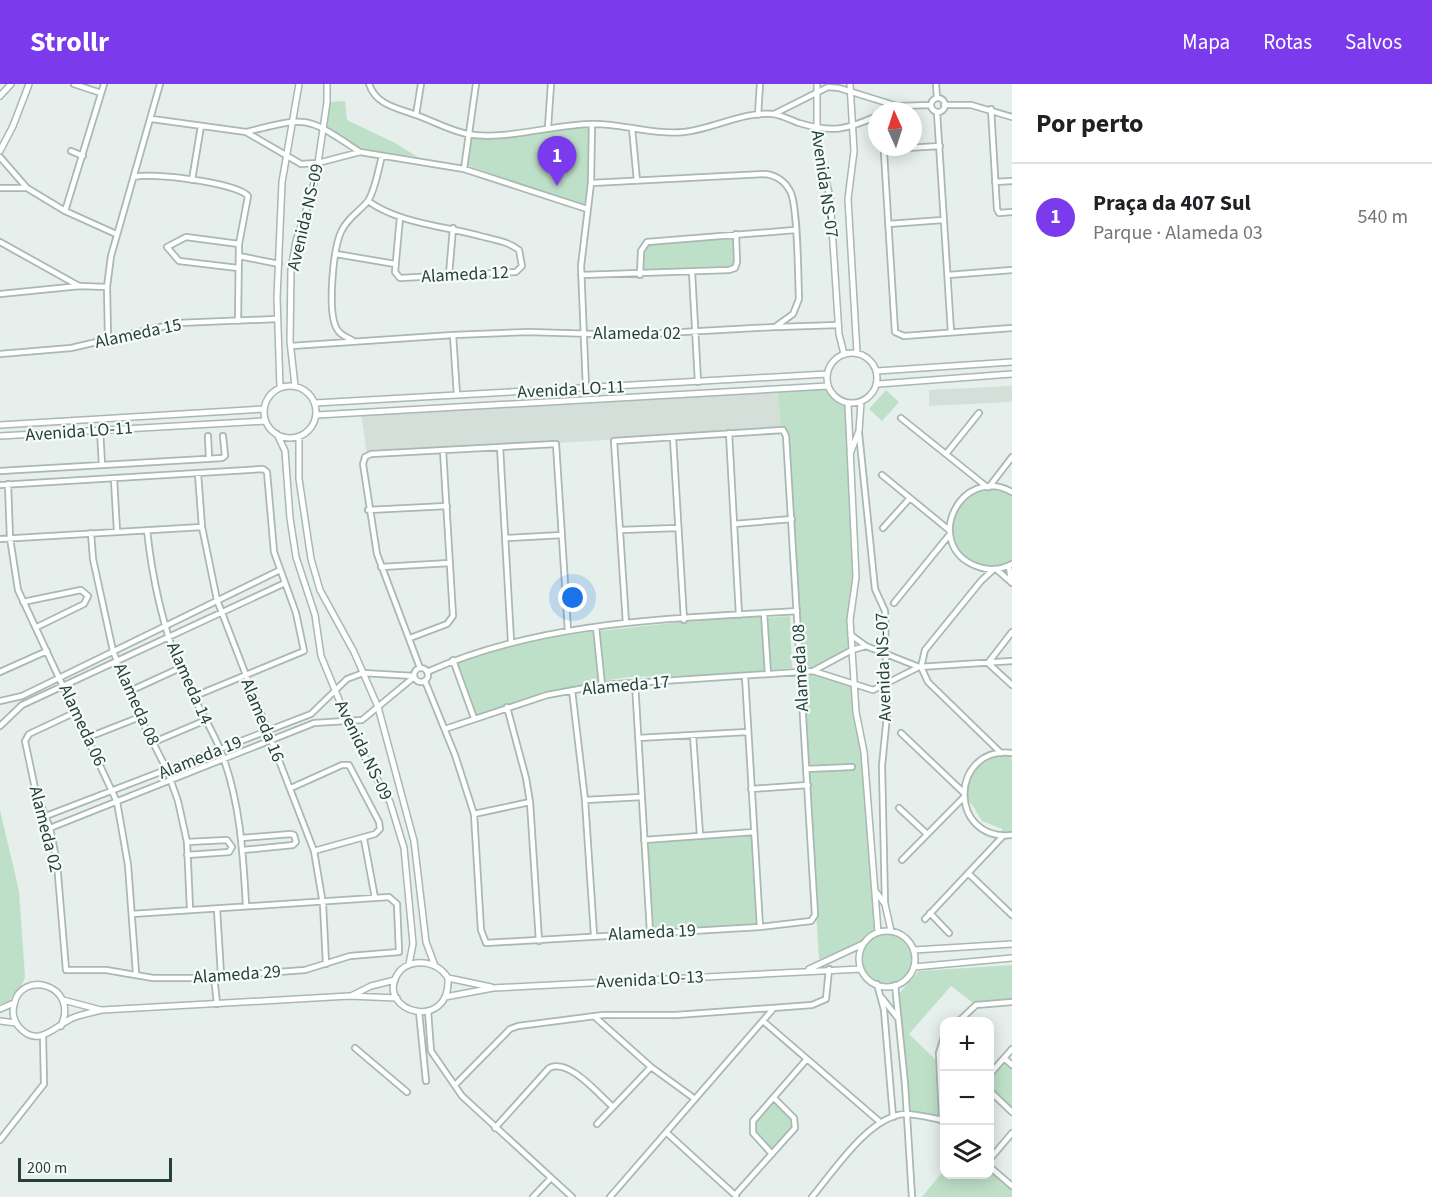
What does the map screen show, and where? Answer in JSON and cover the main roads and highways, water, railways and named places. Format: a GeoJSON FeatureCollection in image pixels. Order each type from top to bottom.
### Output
{"type":"FeatureCollection","features":[{"type":"Feature","properties":{"kind":"place","name":"Praça da 407 Sul"},"geometry":{"type":"Point","coordinates":[557,186]}}]}
